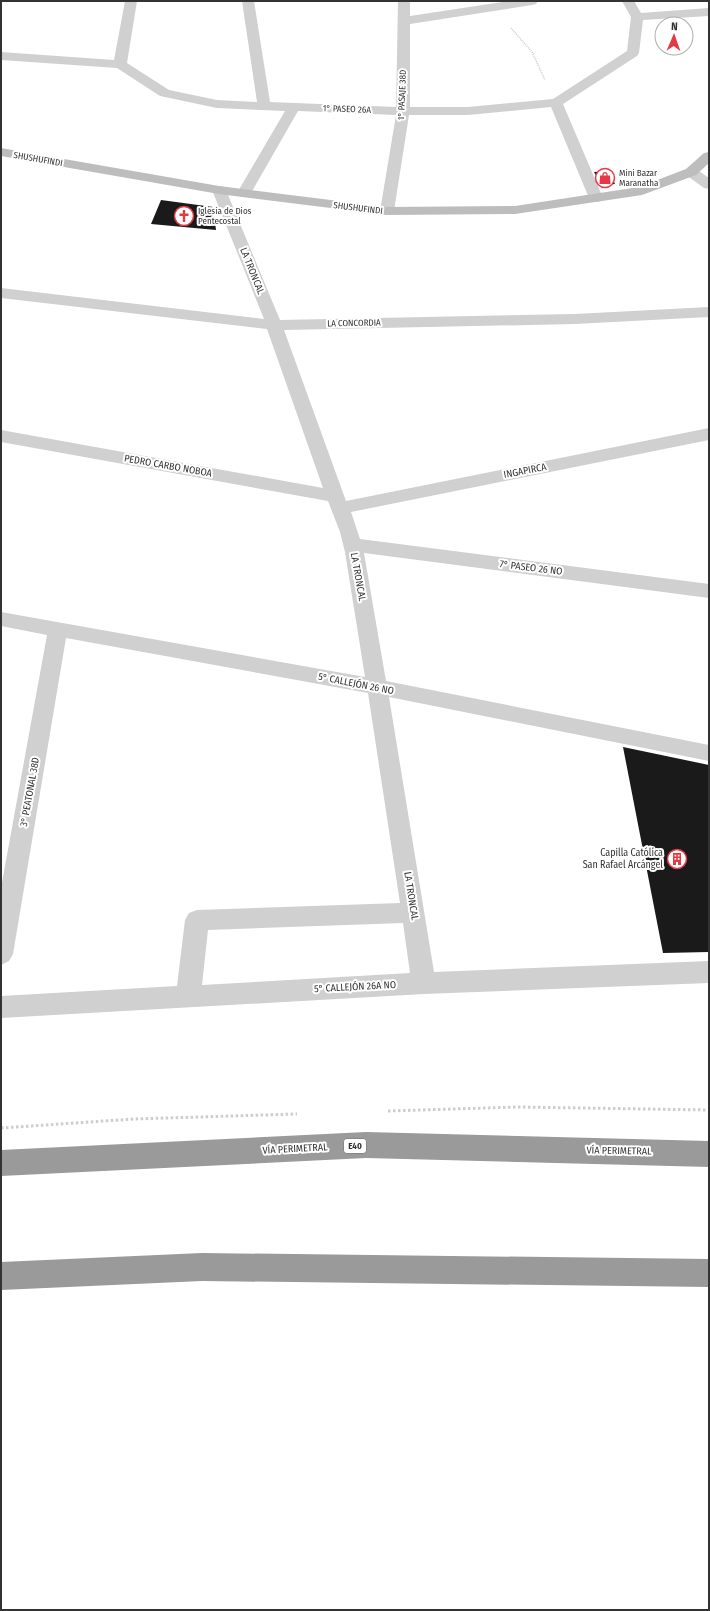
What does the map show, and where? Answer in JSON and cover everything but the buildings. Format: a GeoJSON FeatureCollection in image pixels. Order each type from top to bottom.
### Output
{"type":"FeatureCollection","features":[{"type":"Feature","properties":{"kind":"highway","name":"VÍA PERIMETRAL"},"geometry":{"type":"LineString","coordinates":[[1,1163],[366,1145],[709,1154]]}},
{"type":"Feature","properties":{"kind":"highway"},"geometry":{"type":"LineString","coordinates":[[1,1276],[202,1267],[709,1272]]}},
{"type":"Feature","properties":{"kind":"street"},"geometry":{"type":"LineString","coordinates":[[120,64],[131,1]]}},
{"type":"Feature","properties":{"kind":"street"},"geometry":{"type":"LineString","coordinates":[[248,1],[264,106]]}},
{"type":"Feature","properties":{"kind":"street","name":"1° PASAJE 38D"},"geometry":{"type":"LineString","coordinates":[[387,211],[403,111],[404,1]]}},
{"type":"Feature","properties":{"kind":"street"},"geometry":{"type":"LineString","coordinates":[[404,21],[532,1]]}},
{"type":"Feature","properties":{"kind":"street"},"geometry":{"type":"LineString","coordinates":[[628,1],[637,17],[709,12]]}},
{"type":"Feature","properties":{"kind":"street","name":"1° PASEO 26A"},"geometry":{"type":"LineString","coordinates":[[1,56],[120,64],[165,92],[217,104],[403,111],[468,111],[556,103],[633,53],[637,17]]}},
{"type":"Feature","properties":{"kind":"street"},"geometry":{"type":"LineString","coordinates":[[556,103],[596,198]]}},
{"type":"Feature","properties":{"kind":"street"},"geometry":{"type":"LineString","coordinates":[[244,193],[294,107]]}},
{"type":"Feature","properties":{"kind":"street","name":"SHUSHUFINDI"},"geometry":{"type":"LineString","coordinates":[[1,152],[219,190],[387,211],[515,210],[642,191],[691,172],[709,156]]}},
{"type":"Feature","properties":{"kind":"street"},"geometry":{"type":"LineString","coordinates":[[691,172],[709,185]]}},
{"type":"Feature","properties":{"kind":"street","name":"LA TRONCAL"},"geometry":{"type":"LineString","coordinates":[[219,190],[274,325],[353,545],[378,687],[424,983]]}},
{"type":"Feature","properties":{"kind":"street","name":"LA CONCORDIA"},"geometry":{"type":"LineString","coordinates":[[1,293],[274,325],[575,319],[709,312]]}},
{"type":"Feature","properties":{"kind":"street","name":"INGAPIRCA"},"geometry":{"type":"LineString","coordinates":[[338,502],[709,434]]}},
{"type":"Feature","properties":{"kind":"street","name":"PEDRO CARBO NOBOA"},"geometry":{"type":"LineString","coordinates":[[1,436],[338,502]]}},
{"type":"Feature","properties":{"kind":"street","name":"7° PASEO 26 NO"},"geometry":{"type":"LineString","coordinates":[[353,545],[709,591]]}},
{"type":"Feature","properties":{"kind":"street","name":"5° CALLEJÓN 26 NO"},"geometry":{"type":"LineString","coordinates":[[1,619],[378,687],[709,753]]}},
{"type":"Feature","properties":{"kind":"street","name":"3° PEATONAL 38D"},"geometry":{"type":"LineString","coordinates":[[1,954],[58,630]]}},
{"type":"Feature","properties":{"kind":"street"},"geometry":{"type":"LineString","coordinates":[[188,997],[197,920],[414,913]]}},
{"type":"Feature","properties":{"kind":"street","name":"5° CALLEJÓN 26A NO"},"geometry":{"type":"LineString","coordinates":[[1,1007],[424,983],[709,972]]}},
{"type":"Feature","properties":{"kind":"path"},"geometry":{"type":"LineString","coordinates":[[491,7],[532,52],[556,103]]}},
{"type":"Feature","properties":{"kind":"place","name":"Mini Bazar Maranatha"},"geometry":{"type":"Point","coordinates":[605,178]}},
{"type":"Feature","properties":{"kind":"place","name":"Iglesia de Dios Pentecostal"},"geometry":{"type":"Point","coordinates":[184,216]}},
{"type":"Feature","properties":{"kind":"place","name":"Capilla Católica San Rafael Arcángel"},"geometry":{"type":"Point","coordinates":[677,859]}}]}
